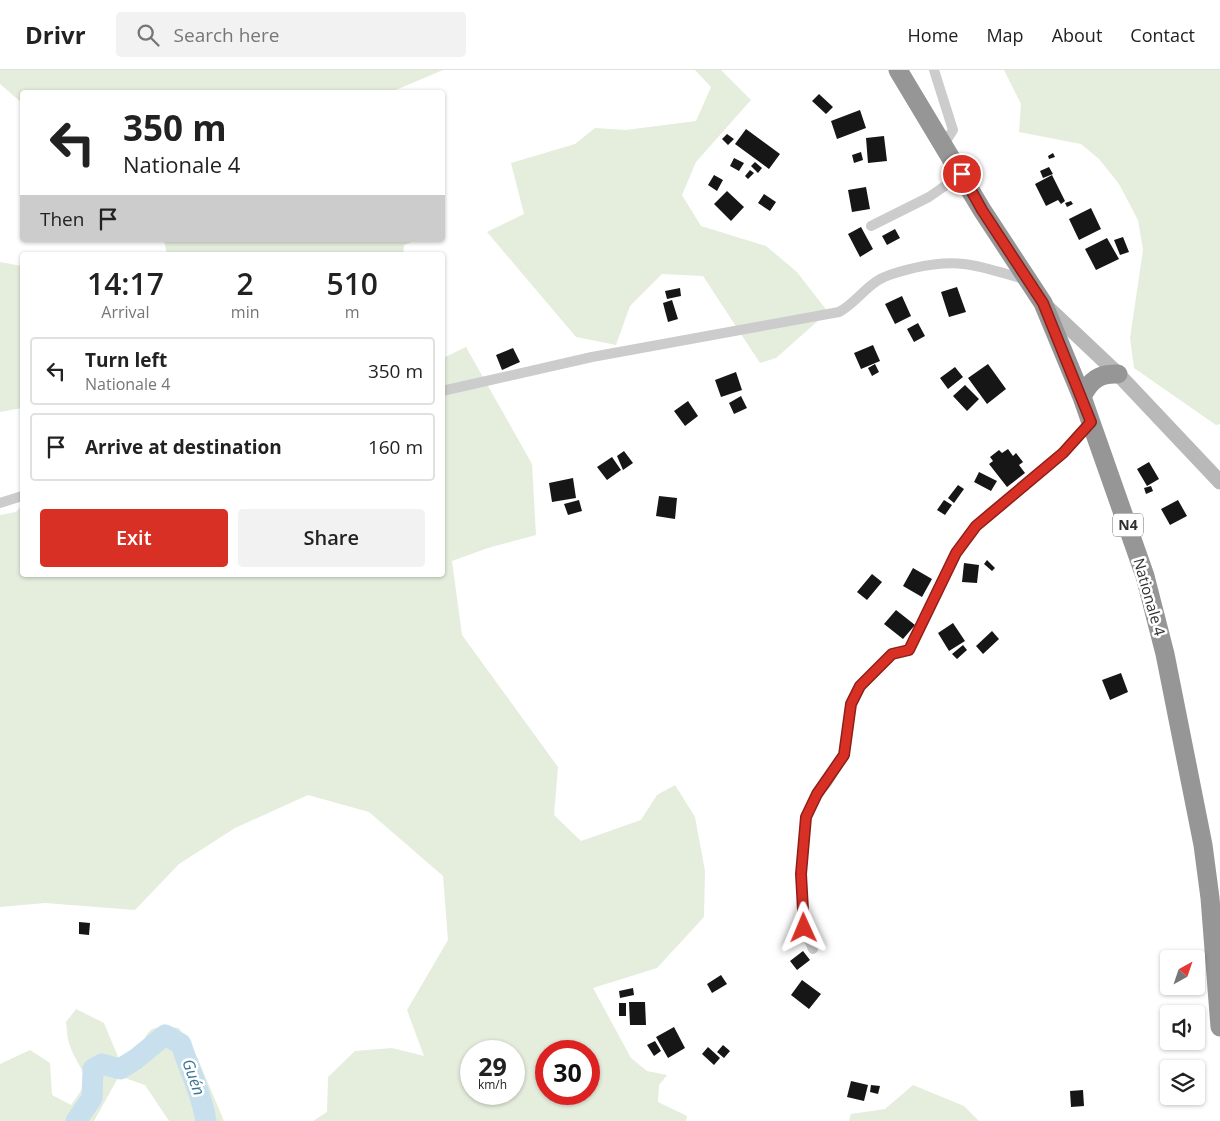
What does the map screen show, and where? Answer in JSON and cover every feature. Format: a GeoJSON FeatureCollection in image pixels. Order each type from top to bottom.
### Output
{"type":"FeatureCollection","features":[{"type":"Feature","properties":{"kind":"highway","name":"Nationale 4"},"geometry":{"type":"LineString","coordinates":[[898,70],[1043,303],[1082,397],[1145,576],[1166,654],[1203,845],[1220,1027]]}},
{"type":"Feature","properties":{"kind":"highway"},"geometry":{"type":"LineString","coordinates":[[1082,397],[1087,386],[1095,378],[1106,374],[1118,374]]}},
{"type":"Feature","properties":{"kind":"main road"},"geometry":{"type":"LineString","coordinates":[[1043,303],[1118,374],[1220,482]]}},
{"type":"Feature","properties":{"kind":"street"},"geometry":{"type":"LineString","coordinates":[[934,70],[953,130],[944,144]]}},
{"type":"Feature","properties":{"kind":"street"},"geometry":{"type":"LineString","coordinates":[[871,226],[929,197],[962,174]]}},
{"type":"Feature","properties":{"kind":"street"},"geometry":{"type":"LineString","coordinates":[[445,390],[592,357],[838,312],[849,307],[878,280],[903,270],[925,265],[951,262],[969,263],[1027,280]]}},
{"type":"Feature","properties":{"kind":"street"},"geometry":{"type":"LineString","coordinates":[[813,950],[804,928],[801,874],[804,827],[806,817],[817,794],[844,755],[851,704],[860,686],[874,674],[881,662],[892,654],[909,650],[956,553],[976,526],[1063,453],[1091,422]]}},
{"type":"Feature","properties":{"kind":"street"},"geometry":{"type":"LineString","coordinates":[[0,503],[20,497]]}},
{"type":"Feature","properties":{"kind":"green space"},"geometry":{"type":"Polygon","coordinates":[[[0,70],[443,70],[396,90],[20,90],[20,101],[0,84],[0,70]]]}},
{"type":"Feature","properties":{"kind":"green space"},"geometry":{"type":"Polygon","coordinates":[[[695,70],[721,70],[751,100],[696,162],[682,195],[701,226],[766,246],[797,272],[828,312],[776,358],[760,363],[703,276],[662,274],[630,306],[616,345],[576,337],[487,232],[524,214],[511,163],[575,144],[595,128],[626,130],[696,121],[711,87],[695,70]]]}},
{"type":"Feature","properties":{"kind":"green space"},"geometry":{"type":"Polygon","coordinates":[[[1004,70],[1220,70],[1220,424],[1216,425],[1134,368],[1130,338],[1143,250],[1138,220],[1119,184],[1099,159],[1081,144],[1019,132],[1021,104],[1004,70]]]}},
{"type":"Feature","properties":{"kind":"green space"},"geometry":{"type":"Polygon","coordinates":[[[164,242],[412,242],[404,245],[403,252],[166,252],[164,242]]]}},
{"type":"Feature","properties":{"kind":"green space"},"geometry":{"type":"Polygon","coordinates":[[[0,262],[20,266],[20,408],[0,412],[0,262]]]}},
{"type":"Feature","properties":{"kind":"green space"},"geometry":{"type":"Polygon","coordinates":[[[466,347],[532,464],[536,535],[488,548],[452,561],[462,635],[558,767],[554,815],[581,841],[641,820],[657,795],[675,785],[695,817],[705,871],[704,917],[657,968],[593,988],[631,1058],[647,1071],[667,1075],[659,1085],[658,1102],[687,1116],[686,1121],[313,1121],[327,1112],[328,1077],[355,1051],[392,1048],[424,1056],[407,1010],[448,940],[443,876],[369,812],[308,795],[235,828],[179,864],[135,910],[45,903],[0,907],[0,515],[16,512],[20,507],[20,577],[445,577],[445,357],[466,347]]]}},
{"type":"Feature","properties":{"kind":"green space"},"geometry":{"type":"Polygon","coordinates":[[[76,1009],[104,1023],[119,1059],[136,1059],[146,1036],[153,1029],[159,1027],[179,1028],[197,1057],[224,1121],[169,1121],[145,1085],[119,1076],[94,1121],[0,1121],[0,1064],[30,1050],[50,1063],[52,1095],[71,1105],[79,1095],[85,1080],[82,1069],[69,1043],[66,1022],[76,1009]]]}},
{"type":"Feature","properties":{"kind":"green space"},"geometry":{"type":"Polygon","coordinates":[[[913,1085],[964,1106],[979,1121],[849,1121],[851,1114],[885,1109],[913,1085]]]}},
{"type":"Feature","properties":{"kind":"building"},"geometry":{"type":"Polygon","coordinates":[[[819,94],[833,107],[826,114],[812,101],[819,94]]]}},
{"type":"Feature","properties":{"kind":"building"},"geometry":{"type":"Polygon","coordinates":[[[860,110],[866,128],[837,139],[831,121],[860,110]]]}},
{"type":"Feature","properties":{"kind":"building"},"geometry":{"type":"Polygon","coordinates":[[[746,129],[780,154],[769,169],[735,144],[746,129]]]}},
{"type":"Feature","properties":{"kind":"building"},"geometry":{"type":"Polygon","coordinates":[[[727,134],[734,139],[728,145],[722,139],[727,134]]]}},
{"type":"Feature","properties":{"kind":"building"},"geometry":{"type":"Polygon","coordinates":[[[884,136],[887,161],[868,163],[866,138],[884,136]]]}},
{"type":"Feature","properties":{"kind":"building"},"geometry":{"type":"Polygon","coordinates":[[[861,152],[863,160],[854,163],[852,155],[861,152]]]}},
{"type":"Feature","properties":{"kind":"building"},"geometry":{"type":"Polygon","coordinates":[[[1053,153],[1055,157],[1049,159],[1048,156],[1053,153]]]}},
{"type":"Feature","properties":{"kind":"building"},"geometry":{"type":"Polygon","coordinates":[[[734,158],[744,163],[739,171],[730,166],[734,158]]]}},
{"type":"Feature","properties":{"kind":"building"},"geometry":{"type":"Polygon","coordinates":[[[755,162],[762,168],[758,173],[751,166],[755,162]]]}},
{"type":"Feature","properties":{"kind":"building"},"geometry":{"type":"Polygon","coordinates":[[[1049,167],[1053,174],[1043,178],[1040,171],[1049,167]]]}},
{"type":"Feature","properties":{"kind":"building"},"geometry":{"type":"Polygon","coordinates":[[[750,170],[754,173],[748,179],[745,176],[750,170]]]}},
{"type":"Feature","properties":{"kind":"building"},"geometry":{"type":"Polygon","coordinates":[[[714,175],[723,180],[717,191],[708,185],[714,175]]]}},
{"type":"Feature","properties":{"kind":"building"},"geometry":{"type":"Polygon","coordinates":[[[1052,175],[1065,201],[1061,204],[1058,200],[1046,206],[1035,184],[1052,175]]]}},
{"type":"Feature","properties":{"kind":"building"},"geometry":{"type":"Polygon","coordinates":[[[866,187],[870,209],[852,212],[848,190],[866,187]]]}},
{"type":"Feature","properties":{"kind":"building"},"geometry":{"type":"Polygon","coordinates":[[[727,191],[744,207],[731,221],[714,204],[727,191]]]}},
{"type":"Feature","properties":{"kind":"building"},"geometry":{"type":"Polygon","coordinates":[[[764,194],[776,202],[770,211],[758,203],[764,194]]]}},
{"type":"Feature","properties":{"kind":"building"},"geometry":{"type":"Polygon","coordinates":[[[1071,201],[1073,204],[1067,207],[1065,203],[1071,201]]]}},
{"type":"Feature","properties":{"kind":"building"},"geometry":{"type":"Polygon","coordinates":[[[1091,208],[1101,229],[1079,240],[1069,219],[1091,208]]]}},
{"type":"Feature","properties":{"kind":"building"},"geometry":{"type":"Polygon","coordinates":[[[861,227],[873,249],[860,257],[848,234],[861,227]]]}},
{"type":"Feature","properties":{"kind":"building"},"geometry":{"type":"Polygon","coordinates":[[[895,229],[900,238],[887,245],[882,236],[895,229]]]}},
{"type":"Feature","properties":{"kind":"building"},"geometry":{"type":"Polygon","coordinates":[[[1123,237],[1129,252],[1120,255],[1114,240],[1123,237]]]}},
{"type":"Feature","properties":{"kind":"building"},"geometry":{"type":"Polygon","coordinates":[[[1107,238],[1119,259],[1096,270],[1085,249],[1107,238]]]}},
{"type":"Feature","properties":{"kind":"building"},"geometry":{"type":"Polygon","coordinates":[[[957,287],[966,312],[949,317],[941,292],[957,287]]]}},
{"type":"Feature","properties":{"kind":"building"},"geometry":{"type":"Polygon","coordinates":[[[680,288],[681,296],[667,299],[665,291],[680,288]]]}},
{"type":"Feature","properties":{"kind":"building"},"geometry":{"type":"Polygon","coordinates":[[[902,296],[911,316],[895,324],[885,304],[902,296]]]}},
{"type":"Feature","properties":{"kind":"building"},"geometry":{"type":"Polygon","coordinates":[[[672,300],[678,319],[668,322],[663,303],[672,300]]]}},
{"type":"Feature","properties":{"kind":"building"},"geometry":{"type":"Polygon","coordinates":[[[918,323],[925,336],[914,342],[907,329],[918,323]]]}},
{"type":"Feature","properties":{"kind":"building"},"geometry":{"type":"Polygon","coordinates":[[[873,345],[880,361],[861,369],[854,353],[873,345]]]}},
{"type":"Feature","properties":{"kind":"building"},"geometry":{"type":"Polygon","coordinates":[[[513,348],[520,362],[502,370],[496,355],[513,348]]]}},
{"type":"Feature","properties":{"kind":"building"},"geometry":{"type":"Polygon","coordinates":[[[875,364],[879,372],[872,376],[868,368],[875,364]]]}},
{"type":"Feature","properties":{"kind":"building"},"geometry":{"type":"Polygon","coordinates":[[[988,364],[1006,389],[987,404],[968,378],[988,364]]]}},
{"type":"Feature","properties":{"kind":"building"},"geometry":{"type":"Polygon","coordinates":[[[955,367],[963,377],[948,389],[940,378],[955,367]]]}},
{"type":"Feature","properties":{"kind":"building"},"geometry":{"type":"Polygon","coordinates":[[[736,372],[742,390],[721,397],[715,380],[736,372]]]}},
{"type":"Feature","properties":{"kind":"building"},"geometry":{"type":"Polygon","coordinates":[[[965,385],[979,399],[967,411],[953,396],[965,385]]]}},
{"type":"Feature","properties":{"kind":"building"},"geometry":{"type":"Polygon","coordinates":[[[741,396],[747,408],[734,414],[729,403],[741,396]]]}},
{"type":"Feature","properties":{"kind":"building"},"geometry":{"type":"Polygon","coordinates":[[[688,401],[698,416],[685,426],[674,411],[688,401]]]}},
{"type":"Feature","properties":{"kind":"building"},"geometry":{"type":"Polygon","coordinates":[[[1008,449],[1013,456],[1016,453],[1023,462],[1019,465],[1025,473],[1007,487],[989,464],[993,461],[990,457],[999,450],[1002,453],[1008,449]]]}},
{"type":"Feature","properties":{"kind":"building"},"geometry":{"type":"Polygon","coordinates":[[[624,451],[633,463],[623,470],[617,456],[624,451]]]}},
{"type":"Feature","properties":{"kind":"building"},"geometry":{"type":"Polygon","coordinates":[[[612,457],[621,470],[607,480],[597,467],[612,457]]]}},
{"type":"Feature","properties":{"kind":"building"},"geometry":{"type":"Polygon","coordinates":[[[1149,462],[1159,479],[1147,486],[1137,469],[1149,462]]]}},
{"type":"Feature","properties":{"kind":"building"},"geometry":{"type":"Polygon","coordinates":[[[979,472],[997,481],[991,491],[974,482],[979,472]]]}},
{"type":"Feature","properties":{"kind":"building"},"geometry":{"type":"Polygon","coordinates":[[[573,478],[576,498],[552,502],[549,483],[573,478]]]}},
{"type":"Feature","properties":{"kind":"building"},"geometry":{"type":"Polygon","coordinates":[[[958,485],[964,489],[954,503],[948,498],[958,485]]]}},
{"type":"Feature","properties":{"kind":"building"},"geometry":{"type":"Polygon","coordinates":[[[1151,486],[1153,491],[1146,494],[1144,488],[1151,486]]]}},
{"type":"Feature","properties":{"kind":"building"},"geometry":{"type":"Polygon","coordinates":[[[659,496],[677,498],[675,519],[656,516],[659,496]]]}},
{"type":"Feature","properties":{"kind":"building"},"geometry":{"type":"Polygon","coordinates":[[[579,500],[582,511],[568,515],[564,504],[579,500]]]}},
{"type":"Feature","properties":{"kind":"building"},"geometry":{"type":"Polygon","coordinates":[[[944,500],[952,505],[945,515],[937,510],[944,500]]]}},
{"type":"Feature","properties":{"kind":"building"},"geometry":{"type":"Polygon","coordinates":[[[1178,500],[1187,516],[1170,525],[1161,509],[1178,500]]]}},
{"type":"Feature","properties":{"kind":"building"},"geometry":{"type":"Polygon","coordinates":[[[987,560],[995,568],[992,571],[984,564],[987,560]]]}},
{"type":"Feature","properties":{"kind":"building"},"geometry":{"type":"Polygon","coordinates":[[[964,563],[979,565],[977,583],[962,582],[964,563]]]}},
{"type":"Feature","properties":{"kind":"building"},"geometry":{"type":"Polygon","coordinates":[[[913,568],[932,579],[922,597],[903,586],[913,568]]]}},
{"type":"Feature","properties":{"kind":"building"},"geometry":{"type":"Polygon","coordinates":[[[872,574],[882,582],[867,600],[857,592],[872,574]]]}},
{"type":"Feature","properties":{"kind":"building"},"geometry":{"type":"Polygon","coordinates":[[[896,610],[915,625],[903,639],[884,624],[896,610]]]}},
{"type":"Feature","properties":{"kind":"building"},"geometry":{"type":"Polygon","coordinates":[[[953,623],[965,641],[949,651],[938,633],[953,623]]]}},
{"type":"Feature","properties":{"kind":"building"},"geometry":{"type":"Polygon","coordinates":[[[992,631],[999,639],[983,654],[976,646],[992,631]]]}},
{"type":"Feature","properties":{"kind":"building"},"geometry":{"type":"Polygon","coordinates":[[[963,645],[967,650],[957,659],[952,654],[963,645]]]}},
{"type":"Feature","properties":{"kind":"building"},"geometry":{"type":"Polygon","coordinates":[[[1121,673],[1128,692],[1110,700],[1102,680],[1121,673]]]}},
{"type":"Feature","properties":{"kind":"building"},"geometry":{"type":"Polygon","coordinates":[[[79,922],[90,923],[89,935],[79,934],[79,922]]]}},
{"type":"Feature","properties":{"kind":"building"},"geometry":{"type":"Polygon","coordinates":[[[803,951],[810,960],[797,970],[790,961],[803,951]]]}},
{"type":"Feature","properties":{"kind":"building"},"geometry":{"type":"Polygon","coordinates":[[[721,975],[727,984],[712,993],[707,984],[721,975]]]}},
{"type":"Feature","properties":{"kind":"building"},"geometry":{"type":"Polygon","coordinates":[[[802,980],[821,994],[809,1009],[791,995],[802,980]]]}},
{"type":"Feature","properties":{"kind":"building"},"geometry":{"type":"Polygon","coordinates":[[[633,988],[634,995],[620,998],[619,991],[633,988]]]}},
{"type":"Feature","properties":{"kind":"building"},"geometry":{"type":"Polygon","coordinates":[[[629,1002],[645,1002],[646,1025],[630,1025],[629,1002]]]}},
{"type":"Feature","properties":{"kind":"building"},"geometry":{"type":"Polygon","coordinates":[[[619,1003],[626,1003],[626,1016],[619,1016],[619,1003]]]}},
{"type":"Feature","properties":{"kind":"building"},"geometry":{"type":"Polygon","coordinates":[[[674,1027],[685,1048],[668,1058],[656,1037],[674,1027]]]}},
{"type":"Feature","properties":{"kind":"building"},"geometry":{"type":"Polygon","coordinates":[[[655,1041],[661,1051],[654,1056],[647,1045],[655,1041]]]}},
{"type":"Feature","properties":{"kind":"building"},"geometry":{"type":"Polygon","coordinates":[[[723,1045],[730,1051],[724,1058],[717,1052],[723,1045]]]}},
{"type":"Feature","properties":{"kind":"building"},"geometry":{"type":"Polygon","coordinates":[[[708,1047],[720,1058],[714,1065],[702,1054],[708,1047]]]}},
{"type":"Feature","properties":{"kind":"building"},"geometry":{"type":"Polygon","coordinates":[[[851,1081],[868,1085],[864,1101],[847,1097],[851,1081]]]}},
{"type":"Feature","properties":{"kind":"building"},"geometry":{"type":"Polygon","coordinates":[[[871,1085],[880,1086],[878,1094],[870,1092],[871,1085]]]}},
{"type":"Feature","properties":{"kind":"building"},"geometry":{"type":"Polygon","coordinates":[[[1083,1090],[1084,1106],[1071,1107],[1070,1091],[1083,1090]]]}},
{"type":"Feature","properties":{"kind":"waterway","name":"Guén"},"geometry":{"type":"LineString","coordinates":[[76,1121],[92,1098],[93,1069],[102,1064],[120,1069],[136,1059],[165,1035],[181,1044],[206,1121]]}},
{"type":"Feature","properties":{"kind":"route"},"geometry":{"type":"LineString","coordinates":[[804,928],[801,874],[802,845],[806,817],[817,794],[844,755],[851,704],[860,686],[874,674],[881,662],[892,654],[909,650],[956,553],[976,526],[1063,453],[1091,422],[1043,303],[982,210],[962,174]]}}]}
